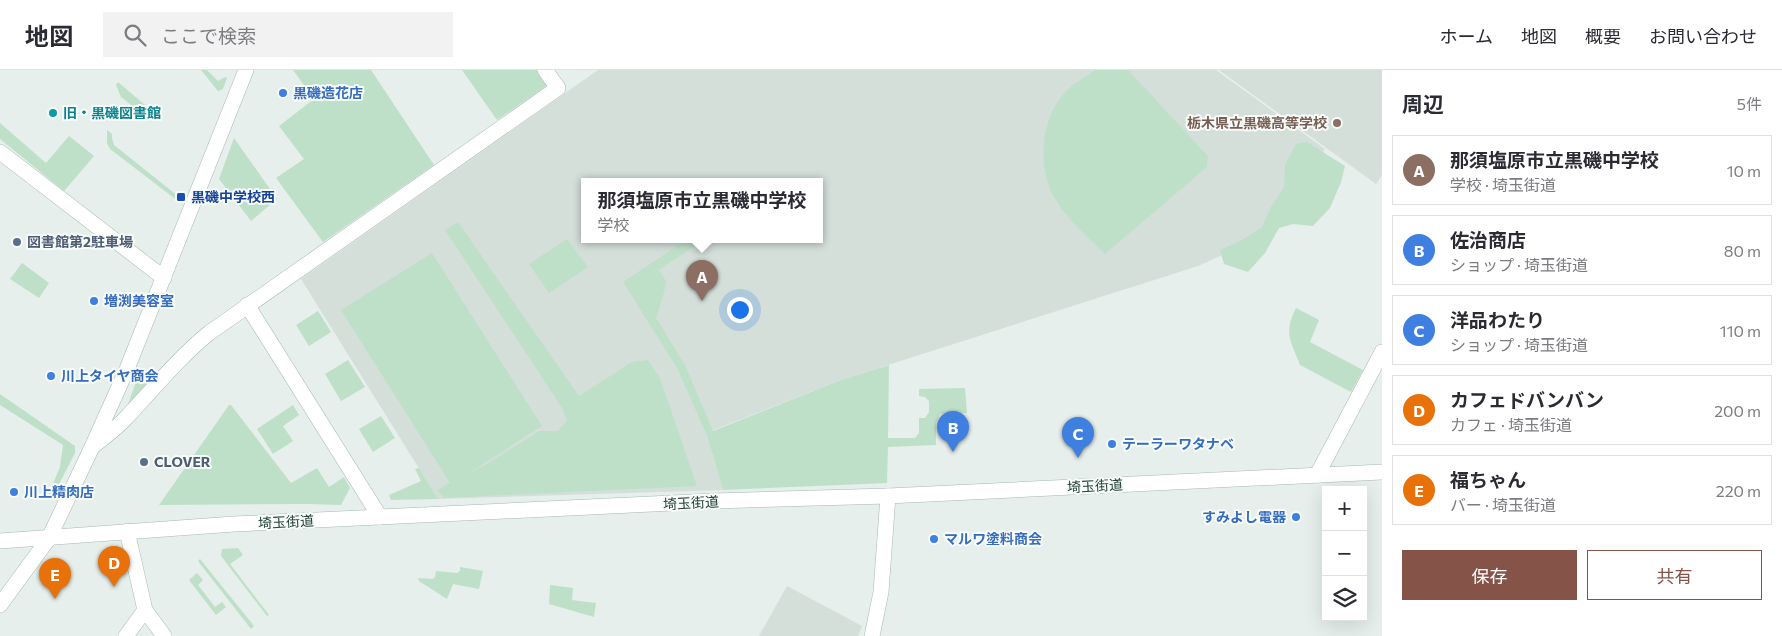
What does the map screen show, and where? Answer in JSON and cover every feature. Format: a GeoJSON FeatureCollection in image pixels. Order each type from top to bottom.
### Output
{"type":"FeatureCollection","features":[{"type":"Feature","properties":{"kind":"street"},"geometry":{"type":"LineString","coordinates":[[0,605],[49,538],[92,447],[127,369],[246,70]]}},
{"type":"Feature","properties":{"kind":"street"},"geometry":{"type":"LineString","coordinates":[[92,447],[122,422],[188,350],[247,305],[558,88],[545,70]]}},
{"type":"Feature","properties":{"kind":"street"},"geometry":{"type":"LineString","coordinates":[[0,152],[164,278]]}},
{"type":"Feature","properties":{"kind":"street"},"geometry":{"type":"LineString","coordinates":[[247,305],[380,517]]}},
{"type":"Feature","properties":{"kind":"street"},"geometry":{"type":"LineString","coordinates":[[1318,475],[1382,352]]}},
{"type":"Feature","properties":{"kind":"street","name":"埼玉街道"},"geometry":{"type":"LineString","coordinates":[[0,541],[234,524],[704,502],[888,496],[1382,472]]}},
{"type":"Feature","properties":{"kind":"street"},"geometry":{"type":"LineString","coordinates":[[872,636],[881,592],[888,496]]}},
{"type":"Feature","properties":{"kind":"street"},"geometry":{"type":"LineString","coordinates":[[127,531],[145,610],[164,636]]}},
{"type":"Feature","properties":{"kind":"street"},"geometry":{"type":"LineString","coordinates":[[126,636],[145,610]]}},
{"type":"Feature","properties":{"kind":"shaded area"},"geometry":{"type":"Polygon","coordinates":[[[598,70],[1216,70],[1325,149],[1256,240],[1198,266],[841,380],[706,433],[723,490],[438,499],[301,279],[598,70]]]}},
{"type":"Feature","properties":{"kind":"shaded area","name":"栃木県立黒磯高等学校"},"geometry":{"type":"Polygon","coordinates":[[[1219,70],[1382,70],[1382,175],[1376,184],[1219,70]]]}},
{"type":"Feature","properties":{"kind":"shaded area"},"geometry":{"type":"Polygon","coordinates":[[[787,586],[862,626],[858,636],[759,636],[787,586]]]}},
{"type":"Feature","properties":{"kind":"green space"},"geometry":{"type":"Polygon","coordinates":[[[201,70],[207,70],[218,81],[225,77],[227,78],[223,89],[218,91],[201,70]]]}},
{"type":"Feature","properties":{"kind":"green space"},"geometry":{"type":"Polygon","coordinates":[[[293,70],[371,70],[434,165],[323,242],[276,178],[304,159],[279,126],[314,99],[293,70]]]}},
{"type":"Feature","properties":{"kind":"green space"},"geometry":{"type":"Polygon","coordinates":[[[462,70],[537,70],[548,85],[497,120],[462,70]]]}},
{"type":"Feature","properties":{"kind":"green space"},"geometry":{"type":"Polygon","coordinates":[[[1095,70],[1128,70],[1208,156],[1207,167],[1105,254],[1059,205],[1049,185],[1044,159],[1046,132],[1049,119],[1055,107],[1069,88],[1095,70]]]}},
{"type":"Feature","properties":{"kind":"green space"},"geometry":{"type":"Polygon","coordinates":[[[118,82],[145,105],[139,111],[121,97],[116,85],[118,82]]]}},
{"type":"Feature","properties":{"kind":"green space"},"geometry":{"type":"Polygon","coordinates":[[[0,123],[46,163],[69,136],[94,156],[64,191],[0,139],[0,123]]]}},
{"type":"Feature","properties":{"kind":"green space"},"geometry":{"type":"Polygon","coordinates":[[[107,130],[112,134],[114,145],[179,197],[178,201],[110,149],[107,143],[107,130]]]}},
{"type":"Feature","properties":{"kind":"green space"},"geometry":{"type":"Polygon","coordinates":[[[234,138],[277,199],[251,221],[219,179],[234,138]]]}},
{"type":"Feature","properties":{"kind":"green space"},"geometry":{"type":"Polygon","coordinates":[[[1307,142],[1345,166],[1341,182],[1330,208],[1313,226],[1293,224],[1279,228],[1265,253],[1248,272],[1224,264],[1220,250],[1242,240],[1262,227],[1271,207],[1284,187],[1285,165],[1296,144],[1307,142]]]}},
{"type":"Feature","properties":{"kind":"green space"},"geometry":{"type":"Polygon","coordinates":[[[458,222],[579,396],[632,362],[648,360],[660,378],[697,486],[444,498],[437,490],[450,483],[341,310],[432,253],[542,426],[468,474],[539,431],[558,431],[567,420],[562,408],[445,230],[458,222]]]}},
{"type":"Feature","properties":{"kind":"green space"},"geometry":{"type":"Polygon","coordinates":[[[567,239],[588,267],[549,293],[529,264],[567,239]]]}},
{"type":"Feature","properties":{"kind":"green space"},"geometry":{"type":"Polygon","coordinates":[[[682,243],[699,243],[659,270],[666,281],[656,318],[685,365],[713,431],[841,380],[889,365],[888,438],[915,438],[919,433],[919,418],[925,418],[929,412],[929,401],[925,397],[919,396],[919,389],[965,388],[967,413],[940,414],[936,423],[936,445],[888,447],[887,483],[723,490],[706,433],[677,368],[623,282],[682,243]]]}},
{"type":"Feature","properties":{"kind":"green space"},"geometry":{"type":"Polygon","coordinates":[[[22,263],[49,283],[39,298],[10,279],[22,263]]]}},
{"type":"Feature","properties":{"kind":"green space"},"geometry":{"type":"Polygon","coordinates":[[[1296,308],[1319,320],[1310,342],[1363,370],[1351,392],[1300,365],[1291,343],[1289,331],[1296,308]]]}},
{"type":"Feature","properties":{"kind":"green space"},"geometry":{"type":"Polygon","coordinates":[[[318,311],[331,332],[309,346],[296,325],[318,311]]]}},
{"type":"Feature","properties":{"kind":"green space"},"geometry":{"type":"Polygon","coordinates":[[[348,360],[365,387],[341,401],[325,374],[348,360]]]}},
{"type":"Feature","properties":{"kind":"green space"},"geometry":{"type":"Polygon","coordinates":[[[140,371],[151,381],[127,407],[140,371]]]}},
{"type":"Feature","properties":{"kind":"green space"},"geometry":{"type":"Polygon","coordinates":[[[0,394],[75,446],[75,453],[51,500],[47,498],[60,467],[63,445],[0,405],[0,394]]]}},
{"type":"Feature","properties":{"kind":"green space"},"geometry":{"type":"Polygon","coordinates":[[[229,405],[231,405],[291,483],[317,468],[329,487],[344,477],[350,488],[341,505],[159,505],[229,405]]]}},
{"type":"Feature","properties":{"kind":"green space"},"geometry":{"type":"Polygon","coordinates":[[[293,405],[299,415],[283,426],[293,441],[273,454],[257,429],[293,405]]]}},
{"type":"Feature","properties":{"kind":"green space"},"geometry":{"type":"Polygon","coordinates":[[[381,416],[395,438],[373,452],[359,429],[381,416]]]}},
{"type":"Feature","properties":{"kind":"green space"},"geometry":{"type":"Polygon","coordinates":[[[419,468],[438,499],[391,500],[389,495],[421,481],[415,469],[419,468]]]}},
{"type":"Feature","properties":{"kind":"green space"},"geometry":{"type":"Polygon","coordinates":[[[238,548],[243,555],[230,564],[269,615],[267,616],[221,556],[222,549],[238,548]]]}},
{"type":"Feature","properties":{"kind":"green space"},"geometry":{"type":"Polygon","coordinates":[[[200,559],[254,626],[251,629],[198,561],[200,559]]]}},
{"type":"Feature","properties":{"kind":"green space"},"geometry":{"type":"Polygon","coordinates":[[[460,567],[483,571],[479,589],[453,584],[447,599],[419,581],[418,578],[433,579],[436,571],[457,573],[460,571],[460,567]]]}},
{"type":"Feature","properties":{"kind":"green space"},"geometry":{"type":"Polygon","coordinates":[[[197,573],[203,580],[198,585],[215,607],[222,602],[226,607],[216,615],[189,580],[197,573]]]}},
{"type":"Feature","properties":{"kind":"green space"},"geometry":{"type":"Polygon","coordinates":[[[550,585],[573,588],[572,600],[596,603],[594,617],[549,604],[550,585]]]}},
{"type":"Feature","properties":{"kind":"place","name":"黒磯造花店"},"geometry":{"type":"Point","coordinates":[283,93]}},
{"type":"Feature","properties":{"kind":"place","name":"旧・黒磯図書館"},"geometry":{"type":"Point","coordinates":[53,113]}},
{"type":"Feature","properties":{"kind":"place","name":"栃木県立黒磯高等学校"},"geometry":{"type":"Point","coordinates":[1337,123]}},
{"type":"Feature","properties":{"kind":"place","name":"黒磯中学校西"},"geometry":{"type":"Point","coordinates":[181,197]}},
{"type":"Feature","properties":{"kind":"place","name":"図書館第2駐車場"},"geometry":{"type":"Point","coordinates":[17,242]}},
{"type":"Feature","properties":{"kind":"place","name":"増渕美容室"},"geometry":{"type":"Point","coordinates":[94,301]}},
{"type":"Feature","properties":{"kind":"place","name":"那須塩原市立黒磯中学校"},"geometry":{"type":"Point","coordinates":[702,301]}},
{"type":"Feature","properties":{"kind":"place","name":"川上タイヤ商会"},"geometry":{"type":"Point","coordinates":[51,376]}},
{"type":"Feature","properties":{"kind":"place","name":"テーラーワタナベ"},"geometry":{"type":"Point","coordinates":[1112,444]}},
{"type":"Feature","properties":{"kind":"place","name":"佐治商店"},"geometry":{"type":"Point","coordinates":[953,452]}},
{"type":"Feature","properties":{"kind":"place","name":"洋品わたり"},"geometry":{"type":"Point","coordinates":[1078,458]}},
{"type":"Feature","properties":{"kind":"place","name":"CLOVER"},"geometry":{"type":"Point","coordinates":[144,462]}},
{"type":"Feature","properties":{"kind":"place","name":"川上精肉店"},"geometry":{"type":"Point","coordinates":[14,492]}},
{"type":"Feature","properties":{"kind":"place","name":"すみよし電器"},"geometry":{"type":"Point","coordinates":[1296,517]}},
{"type":"Feature","properties":{"kind":"place","name":"マルワ塗料商会"},"geometry":{"type":"Point","coordinates":[934,539]}},
{"type":"Feature","properties":{"kind":"place","name":"カフェドバンバン"},"geometry":{"type":"Point","coordinates":[114,587]}},
{"type":"Feature","properties":{"kind":"place","name":"福ちゃん"},"geometry":{"type":"Point","coordinates":[55,599]}}]}
